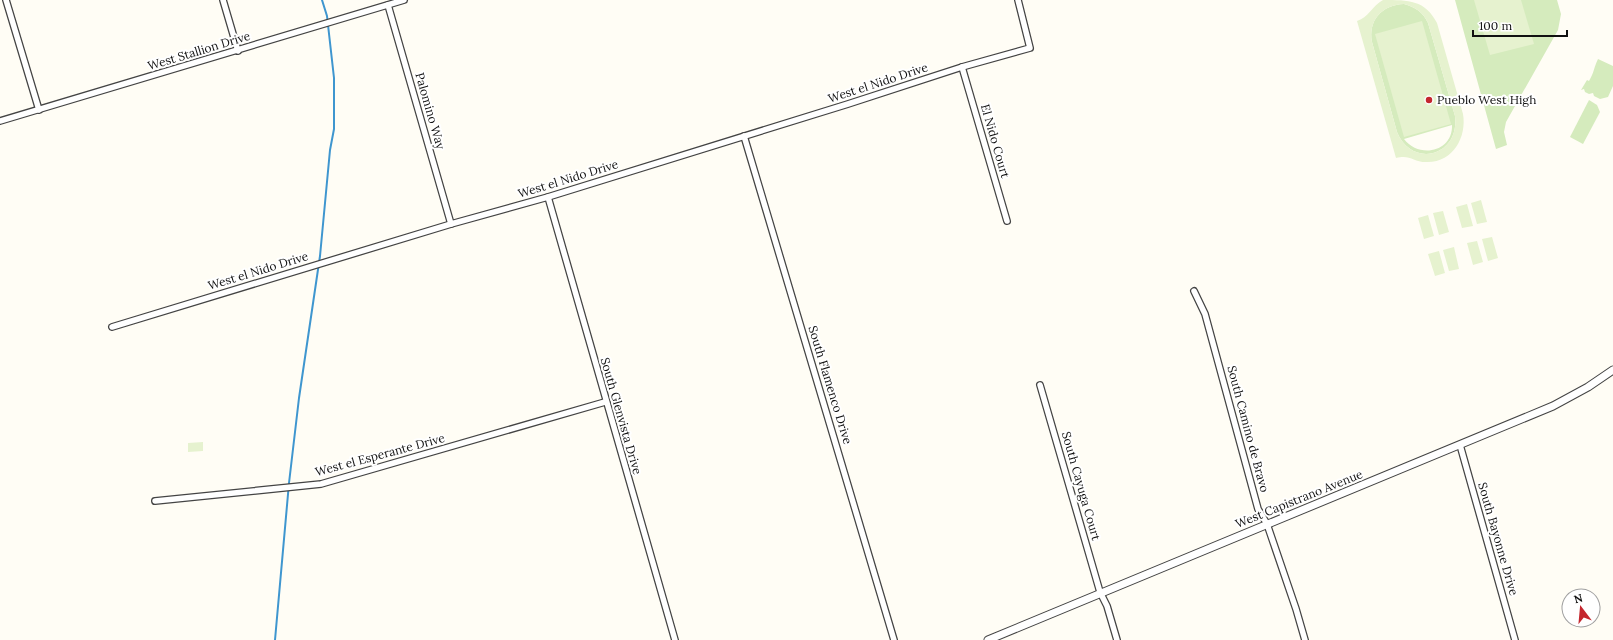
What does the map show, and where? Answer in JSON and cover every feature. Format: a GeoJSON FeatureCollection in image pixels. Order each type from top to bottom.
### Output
{"type":"FeatureCollection","features":[{"type":"Feature","properties":{"kind":"street"},"geometry":{"type":"LineString","coordinates":[[6,0],[39,110]]}},
{"type":"Feature","properties":{"kind":"street"},"geometry":{"type":"LineString","coordinates":[[223,0],[238,51]]}},
{"type":"Feature","properties":{"kind":"street","name":"West Stallion Drive"},"geometry":{"type":"LineString","coordinates":[[0,121],[238,51],[404,0]]}},
{"type":"Feature","properties":{"kind":"street","name":"West el Nido Drive"},"geometry":{"type":"LineString","coordinates":[[112,327],[451,224],[548,197],[962,67],[1030,48],[1018,0]]}},
{"type":"Feature","properties":{"kind":"street","name":"Palomino Way"},"geometry":{"type":"LineString","coordinates":[[388,5],[451,224]]}},
{"type":"Feature","properties":{"kind":"street","name":"El Nido Court"},"geometry":{"type":"LineString","coordinates":[[962,67],[1007,221]]}},
{"type":"Feature","properties":{"kind":"street","name":"South Flamenco Drive"},"geometry":{"type":"LineString","coordinates":[[744,136],[894,640]]}},
{"type":"Feature","properties":{"kind":"street","name":"South Glenvista Drive"},"geometry":{"type":"LineString","coordinates":[[548,197],[675,640]]}},
{"type":"Feature","properties":{"kind":"street","name":"South Camino de Bravo"},"geometry":{"type":"LineString","coordinates":[[1194,291],[1205,314],[1258,509],[1267,524],[1305,640]]}},
{"type":"Feature","properties":{"kind":"street","name":"West Capistrano Avenue"},"geometry":{"type":"LineString","coordinates":[[988,640],[1100,592],[1553,406],[1588,387],[1613,370]]}},
{"type":"Feature","properties":{"kind":"street","name":"South Cayuga Court"},"geometry":{"type":"LineString","coordinates":[[1040,385],[1100,592],[1107,606],[1117,640]]}},
{"type":"Feature","properties":{"kind":"street","name":"West el Esperante Drive"},"geometry":{"type":"LineString","coordinates":[[155,501],[321,484],[606,402]]}},
{"type":"Feature","properties":{"kind":"street","name":"South Bayonne Drive"},"geometry":{"type":"LineString","coordinates":[[1460,445],[1515,640]]}},
{"type":"Feature","properties":{"kind":"green space"},"geometry":{"type":"Polygon","coordinates":[[[1383,0],[1392,0],[1415,3],[1427,10],[1437,23],[1463,114],[1464,123],[1460,140],[1456,147],[1444,158],[1436,161],[1422,162],[1405,157],[1396,158],[1357,21],[1365,17],[1379,2],[1383,0]],[[1404,4],[1389,7],[1378,15],[1372,27],[1372,42],[1397,132],[1404,144],[1413,151],[1423,154],[1434,153],[1443,148],[1450,141],[1455,130],[1455,116],[1428,23],[1421,13],[1404,4]]]}},
{"type":"Feature","properties":{"kind":"green space"},"geometry":{"type":"Polygon","coordinates":[[[1455,0],[1557,0],[1561,14],[1558,30],[1506,122],[1504,132],[1507,145],[1496,149],[1455,0]]]}},
{"type":"Feature","properties":{"kind":"green space"},"geometry":{"type":"Polygon","coordinates":[[[1474,0],[1521,0],[1534,44],[1490,55],[1474,0]]]}},
{"type":"Feature","properties":{"kind":"green space"},"geometry":{"type":"Polygon","coordinates":[[[1404,4],[1412,7],[1418,10],[1426,19],[1455,116],[1455,130],[1450,141],[1443,148],[1434,153],[1423,154],[1413,151],[1404,144],[1397,132],[1372,42],[1372,27],[1378,15],[1389,7],[1404,4]],[[1452,125],[1404,139],[1410,145],[1418,149],[1434,150],[1441,147],[1451,134],[1452,125]]]}},
{"type":"Feature","properties":{"kind":"green space"},"geometry":{"type":"Polygon","coordinates":[[[1422,21],[1451,124],[1404,137],[1375,34],[1422,21]]]}},
{"type":"Feature","properties":{"kind":"green space"},"geometry":{"type":"Polygon","coordinates":[[[1598,59],[1613,66],[1613,86],[1608,97],[1600,99],[1594,96],[1593,93],[1589,94],[1585,92],[1584,89],[1581,90],[1587,80],[1589,81],[1591,78],[1598,59]]]}},
{"type":"Feature","properties":{"kind":"green space"},"geometry":{"type":"Polygon","coordinates":[[[1589,100],[1597,105],[1600,112],[1583,144],[1570,137],[1589,100]]]}},
{"type":"Feature","properties":{"kind":"green space"},"geometry":{"type":"Polygon","coordinates":[[[1481,200],[1487,222],[1477,224],[1471,203],[1481,200]]]}},
{"type":"Feature","properties":{"kind":"green space"},"geometry":{"type":"Polygon","coordinates":[[[1467,204],[1473,226],[1462,228],[1456,207],[1467,204]]]}},
{"type":"Feature","properties":{"kind":"green space"},"geometry":{"type":"Polygon","coordinates":[[[1443,211],[1449,232],[1439,235],[1433,213],[1443,211]]]}},
{"type":"Feature","properties":{"kind":"green space"},"geometry":{"type":"Polygon","coordinates":[[[1428,215],[1434,236],[1424,239],[1418,218],[1428,215]]]}},
{"type":"Feature","properties":{"kind":"green space"},"geometry":{"type":"Polygon","coordinates":[[[1492,237],[1498,258],[1488,261],[1482,239],[1492,237]]]}},
{"type":"Feature","properties":{"kind":"green space"},"geometry":{"type":"Polygon","coordinates":[[[1477,241],[1483,262],[1473,265],[1467,243],[1477,241]]]}},
{"type":"Feature","properties":{"kind":"green space"},"geometry":{"type":"Polygon","coordinates":[[[1454,247],[1459,269],[1449,271],[1443,250],[1454,247]]]}},
{"type":"Feature","properties":{"kind":"green space"},"geometry":{"type":"Polygon","coordinates":[[[1439,251],[1445,273],[1435,276],[1428,254],[1439,251]]]}},
{"type":"Feature","properties":{"kind":"green space"},"geometry":{"type":"Polygon","coordinates":[[[203,442],[203,451],[188,452],[188,443],[203,442]]]}},
{"type":"Feature","properties":{"kind":"waterway"},"geometry":{"type":"LineString","coordinates":[[275,640],[289,483],[299,398],[320,256],[330,150],[334,129],[334,78],[327,16],[322,0]]}},
{"type":"Feature","properties":{"kind":"place","name":"Pueblo West High"},"geometry":{"type":"Point","coordinates":[1429,100]}}]}
